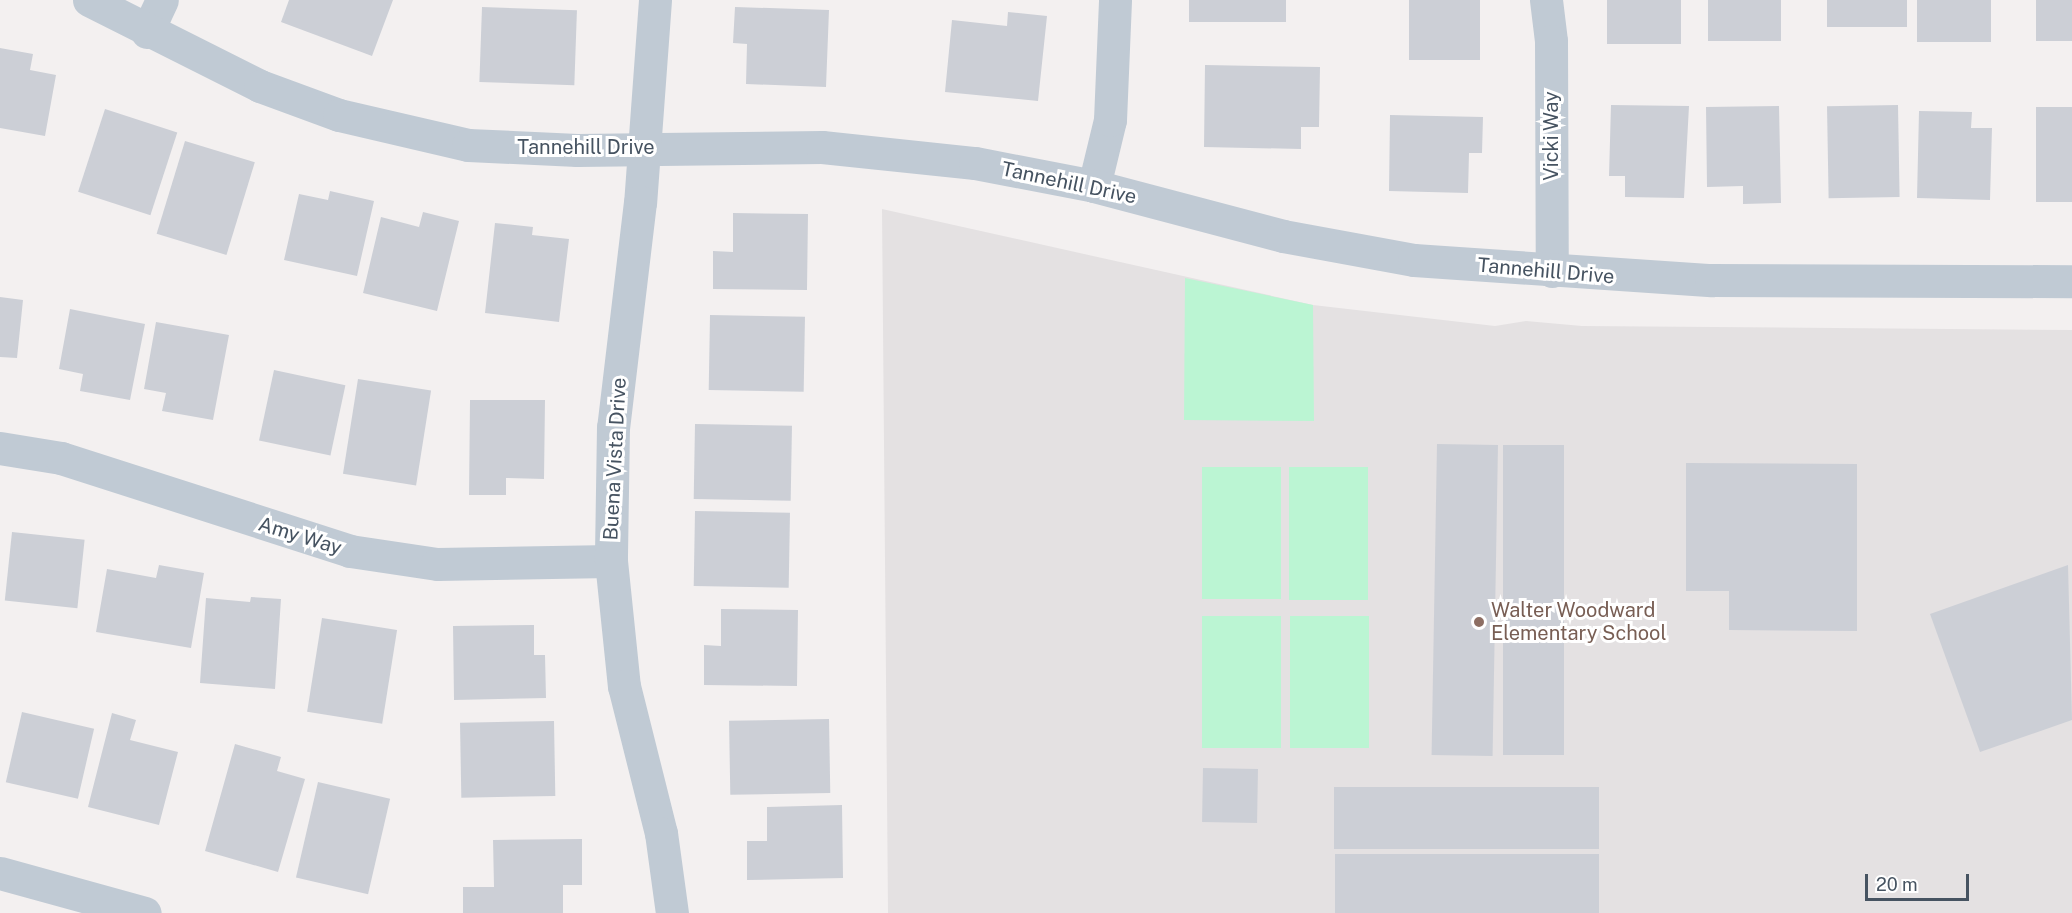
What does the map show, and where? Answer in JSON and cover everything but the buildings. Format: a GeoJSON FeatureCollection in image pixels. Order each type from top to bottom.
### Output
{"type":"FeatureCollection","features":[{"type":"Feature","properties":{"kind":"street","name":"Tannehill Drive"},"geometry":{"type":"LineString","coordinates":[[89,0],[147,32],[260,86],[349,118],[468,145],[645,148],[822,147],[975,163],[1094,186],[1294,238],[1414,261],[1552,272],[1711,280],[2072,281]]}},
{"type":"Feature","properties":{"kind":"street"},"geometry":{"type":"LineString","coordinates":[[147,32],[162,0]]}},
{"type":"Feature","properties":{"kind":"street","name":"Buena Vista Drive"},"geometry":{"type":"LineString","coordinates":[[655,0],[645,148],[613,427],[611,561],[624,686],[661,833],[672,913]]}},
{"type":"Feature","properties":{"kind":"street"},"geometry":{"type":"LineString","coordinates":[[1094,186],[1110,120],[1115,0]]}},
{"type":"Feature","properties":{"kind":"street","name":"Vicki Way"},"geometry":{"type":"LineString","coordinates":[[1546,0],[1551,41],[1552,272]]}},
{"type":"Feature","properties":{"kind":"street","name":"Amy Way"},"geometry":{"type":"LineString","coordinates":[[0,448],[61,458],[350,551],[437,564],[611,561]]}},
{"type":"Feature","properties":{"kind":"street"},"geometry":{"type":"LineString","coordinates":[[0,873],[145,913]]}},
{"type":"Feature","properties":{"kind":"shaded area","name":"Walter Woodward Elementary School"},"geometry":{"type":"Polygon","coordinates":[[[882,209],[1313,305],[1495,326],[1526,321],[1582,326],[2072,330],[2072,913],[888,913],[882,209]]]}},
{"type":"Feature","properties":{"kind":"green space"},"geometry":{"type":"Polygon","coordinates":[[[1185,278],[1313,305],[1314,421],[1184,420],[1185,278]]]}},
{"type":"Feature","properties":{"kind":"green space"},"geometry":{"type":"Polygon","coordinates":[[[1202,467],[1281,467],[1281,599],[1202,599],[1202,467]]]}},
{"type":"Feature","properties":{"kind":"green space"},"geometry":{"type":"Polygon","coordinates":[[[1289,467],[1368,467],[1368,600],[1289,600],[1289,467]]]}},
{"type":"Feature","properties":{"kind":"green space"},"geometry":{"type":"Polygon","coordinates":[[[1202,616],[1281,616],[1281,748],[1202,748],[1202,616]]]}},
{"type":"Feature","properties":{"kind":"green space"},"geometry":{"type":"Polygon","coordinates":[[[1290,616],[1369,616],[1369,748],[1290,748],[1290,616]]]}},
{"type":"Feature","properties":{"kind":"place","name":"Walter Woodward Elementary School"},"geometry":{"type":"Point","coordinates":[1479,622]}}]}
